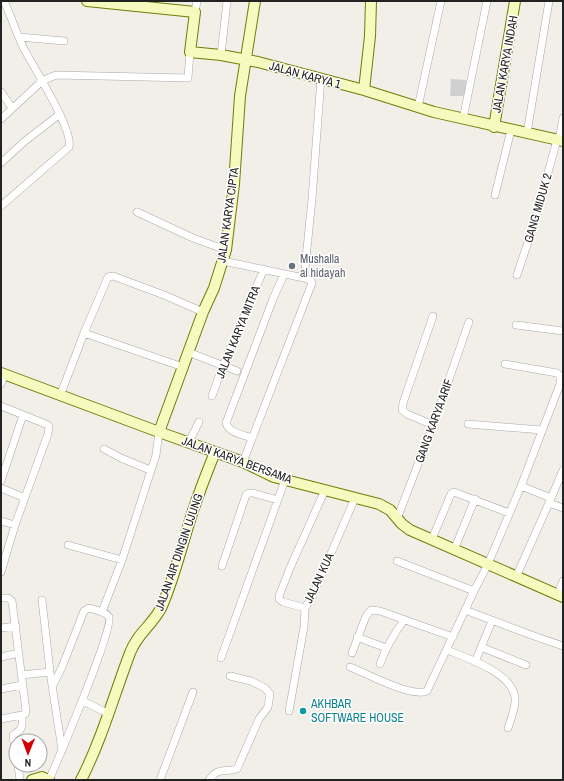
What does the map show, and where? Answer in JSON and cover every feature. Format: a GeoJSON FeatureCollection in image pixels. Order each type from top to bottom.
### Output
{"type":"FeatureCollection","features":[{"type":"Feature","properties":{"kind":"street"},"geometry":{"type":"LineString","coordinates":[[2,202],[69,147],[70,141],[60,114],[29,58],[4,1]]}},
{"type":"Feature","properties":{"kind":"street"},"geometry":{"type":"LineString","coordinates":[[87,1],[195,12]]}},
{"type":"Feature","properties":{"kind":"street"},"geometry":{"type":"LineString","coordinates":[[1,118],[42,81],[56,75],[188,78],[197,1]]}},
{"type":"Feature","properties":{"kind":"street"},"geometry":{"type":"LineString","coordinates":[[221,55],[227,1]]}},
{"type":"Feature","properties":{"kind":"street","name":"JALAN KARYA CIPTA"},"geometry":{"type":"LineString","coordinates":[[159,432],[203,312],[214,288],[226,250],[235,177],[240,96],[255,1]]}},
{"type":"Feature","properties":{"kind":"street"},"geometry":{"type":"LineString","coordinates":[[364,90],[370,36],[371,1]]}},
{"type":"Feature","properties":{"kind":"street"},"geometry":{"type":"LineString","coordinates":[[418,107],[441,1]]}},
{"type":"Feature","properties":{"kind":"street"},"geometry":{"type":"LineString","coordinates":[[463,119],[487,1]]}},
{"type":"Feature","properties":{"kind":"street","name":"JALAN KARYA INDAH"},"geometry":{"type":"LineString","coordinates":[[494,127],[515,1]]}},
{"type":"Feature","properties":{"kind":"street"},"geometry":{"type":"LineString","coordinates":[[527,133],[549,1]]}},
{"type":"Feature","properties":{"kind":"street"},"geometry":{"type":"LineString","coordinates":[[19,37],[64,41]]}},
{"type":"Feature","properties":{"kind":"street","name":"JALAN KARYA 1"},"geometry":{"type":"LineString","coordinates":[[190,52],[245,59],[321,78],[418,107],[494,127],[560,140]]}},
{"type":"Feature","properties":{"kind":"street"},"geometry":{"type":"LineString","coordinates":[[304,278],[312,199],[321,78]]}},
{"type":"Feature","properties":{"kind":"street"},"geometry":{"type":"LineString","coordinates":[[1,92],[12,108]]}},
{"type":"Feature","properties":{"kind":"street"},"geometry":{"type":"LineString","coordinates":[[1,162],[60,114]]}},
{"type":"Feature","properties":{"kind":"street","name":"GANG MIDUK 2"},"geometry":{"type":"LineString","coordinates":[[517,275],[560,140],[563,118]]}},
{"type":"Feature","properties":{"kind":"street"},"geometry":{"type":"LineString","coordinates":[[495,195],[511,130]]}},
{"type":"Feature","properties":{"kind":"street"},"geometry":{"type":"LineString","coordinates":[[137,212],[192,238],[226,250]]}},
{"type":"Feature","properties":{"kind":"street"},"geometry":{"type":"LineString","coordinates":[[223,261],[304,278],[310,280],[312,283],[243,462]]}},
{"type":"Feature","properties":{"kind":"street","name":"JALAN KARYA MITRA"},"geometry":{"type":"LineString","coordinates":[[212,396],[223,365],[264,269]]}},
{"type":"Feature","properties":{"kind":"street"},"geometry":{"type":"LineString","coordinates":[[252,438],[233,431],[227,427],[226,424],[273,299],[284,274]]}},
{"type":"Feature","properties":{"kind":"street"},"geometry":{"type":"LineString","coordinates":[[60,396],[84,333],[108,277],[110,276],[164,295],[203,312]]}},
{"type":"Feature","properties":{"kind":"street"},"geometry":{"type":"LineString","coordinates":[[433,316],[403,403],[402,410],[407,414],[433,425]]}},
{"type":"Feature","properties":{"kind":"street","name":"GANG KARYA ARIF"},"geometry":{"type":"LineString","coordinates":[[397,519],[433,425],[468,322]]}},
{"type":"Feature","properties":{"kind":"street"},"geometry":{"type":"LineString","coordinates":[[516,325],[563,331]]}},
{"type":"Feature","properties":{"kind":"street"},"geometry":{"type":"LineString","coordinates":[[84,333],[183,367]]}},
{"type":"Feature","properties":{"kind":"street"},"geometry":{"type":"LineString","coordinates":[[188,352],[237,371]]}},
{"type":"Feature","properties":{"kind":"street"},"geometry":{"type":"LineString","coordinates":[[350,667],[402,689],[420,693],[427,691],[488,564],[560,384],[560,376],[557,373],[505,364]]}},
{"type":"Feature","properties":{"kind":"street","name":"JALAN KARYA BERSAMA"},"geometry":{"type":"LineString","coordinates":[[2,377],[90,406],[189,442],[243,462],[274,477],[379,504],[390,510],[397,519],[410,530],[560,596]]}},
{"type":"Feature","properties":{"kind":"street"},"geometry":{"type":"LineString","coordinates":[[1,406],[48,425],[49,427],[48,434],[4,553],[1,572]]}},
{"type":"Feature","properties":{"kind":"street"},"geometry":{"type":"LineString","coordinates":[[1,481],[23,415]]}},
{"type":"Feature","properties":{"kind":"street"},"geometry":{"type":"LineString","coordinates":[[189,442],[199,422]]}},
{"type":"Feature","properties":{"kind":"street"},"geometry":{"type":"LineString","coordinates":[[468,424],[542,430]]}},
{"type":"Feature","properties":{"kind":"street"},"geometry":{"type":"LineString","coordinates":[[102,612],[122,560],[156,455],[159,432]]}},
{"type":"Feature","properties":{"kind":"street"},"geometry":{"type":"LineString","coordinates":[[104,449],[150,470]]}},
{"type":"Feature","properties":{"kind":"street","name":"JALAN AIR DINGIN UJUNG"},"geometry":{"type":"LineString","coordinates":[[81,780],[109,714],[134,643],[157,616],[162,607],[178,561],[194,506],[215,452]]}},
{"type":"Feature","properties":{"kind":"street"},"geometry":{"type":"LineString","coordinates":[[516,577],[563,470]]}},
{"type":"Feature","properties":{"kind":"street"},"geometry":{"type":"LineString","coordinates":[[221,658],[285,480]]}},
{"type":"Feature","properties":{"kind":"street"},"geometry":{"type":"LineString","coordinates":[[520,486],[563,508]]}},
{"type":"Feature","properties":{"kind":"street"},"geometry":{"type":"LineString","coordinates":[[1,488],[25,498]]}},
{"type":"Feature","properties":{"kind":"street"},"geometry":{"type":"LineString","coordinates":[[305,608],[282,602],[279,599],[279,596],[325,490]]}},
{"type":"Feature","properties":{"kind":"street"},"geometry":{"type":"LineString","coordinates":[[432,539],[451,494],[456,492],[509,513]]}},
{"type":"Feature","properties":{"kind":"street"},"geometry":{"type":"LineString","coordinates":[[222,566],[246,495],[253,493],[278,500]]}},
{"type":"Feature","properties":{"kind":"street","name":"JALAN KUA"},"geometry":{"type":"LineString","coordinates":[[289,711],[304,627],[305,608],[312,597],[355,498]]}},
{"type":"Feature","properties":{"kind":"street"},"geometry":{"type":"LineString","coordinates":[[454,550],[475,499]]}},
{"type":"Feature","properties":{"kind":"street"},"geometry":{"type":"LineString","coordinates":[[1,520],[15,525]]}},
{"type":"Feature","properties":{"kind":"street"},"geometry":{"type":"LineString","coordinates":[[68,544],[122,560]]}},
{"type":"Feature","properties":{"kind":"street"},"geometry":{"type":"LineString","coordinates":[[397,561],[474,592]]}},
{"type":"Feature","properties":{"kind":"street"},"geometry":{"type":"LineString","coordinates":[[560,596],[563,581]]}},
{"type":"Feature","properties":{"kind":"street"},"geometry":{"type":"LineString","coordinates":[[1,598],[8,598],[12,601],[26,711],[25,714],[22,715],[1,719]]}},
{"type":"Feature","properties":{"kind":"street"},"geometry":{"type":"LineString","coordinates":[[42,600],[50,672],[62,750]]}},
{"type":"Feature","properties":{"kind":"street"},"geometry":{"type":"LineString","coordinates":[[32,780],[42,778],[49,780],[83,701],[109,622],[108,616],[102,612],[89,608],[84,610],[62,667],[53,685]]}},
{"type":"Feature","properties":{"kind":"street"},"geometry":{"type":"LineString","coordinates":[[352,653],[366,616],[371,610],[380,611],[453,637]]}},
{"type":"Feature","properties":{"kind":"street"},"geometry":{"type":"LineString","coordinates":[[465,610],[563,646]]}},
{"type":"Feature","properties":{"kind":"street"},"geometry":{"type":"LineString","coordinates":[[380,664],[386,648],[404,620]]}},
{"type":"Feature","properties":{"kind":"street"},"geometry":{"type":"LineString","coordinates":[[475,662],[492,621]]}},
{"type":"Feature","properties":{"kind":"street"},"geometry":{"type":"LineString","coordinates":[[1,628],[16,626]]}},
{"type":"Feature","properties":{"kind":"street"},"geometry":{"type":"LineString","coordinates":[[357,637],[386,648]]}},
{"type":"Feature","properties":{"kind":"street"},"geometry":{"type":"LineString","coordinates":[[481,647],[526,665]]}},
{"type":"Feature","properties":{"kind":"street"},"geometry":{"type":"LineString","coordinates":[[447,650],[498,673],[510,686],[516,698],[508,728]]}},
{"type":"Feature","properties":{"kind":"street"},"geometry":{"type":"LineString","coordinates":[[1,657],[19,653]]}},
{"type":"Feature","properties":{"kind":"street"},"geometry":{"type":"LineString","coordinates":[[21,675],[50,672]]}},
{"type":"Feature","properties":{"kind":"street"},"geometry":{"type":"LineString","coordinates":[[209,780],[213,774],[219,771],[236,770],[259,719],[268,707],[270,694],[265,688],[251,681],[230,676]]}},
{"type":"Feature","properties":{"kind":"street"},"geometry":{"type":"LineString","coordinates":[[1,689],[22,685]]}},
{"type":"Feature","properties":{"kind":"street"},"geometry":{"type":"LineString","coordinates":[[160,780],[193,692]]}},
{"type":"Feature","properties":{"kind":"street"},"geometry":{"type":"LineString","coordinates":[[83,701],[109,714]]}},
{"type":"Feature","properties":{"kind":"street"},"geometry":{"type":"LineString","coordinates":[[16,733],[22,728],[22,715]]}},
{"type":"Feature","properties":{"kind":"shaded area"},"geometry":{"type":"Polygon","coordinates":[[[451,79],[466,80],[465,96],[450,96],[451,79]]]}},
{"type":"Feature","properties":{"kind":"place","name":"Mushalla al hidayah"},"geometry":{"type":"Point","coordinates":[292,266]}},
{"type":"Feature","properties":{"kind":"place","name":"AKHBAR SOFTWARE HOUSE"},"geometry":{"type":"Point","coordinates":[303,711]}}]}
